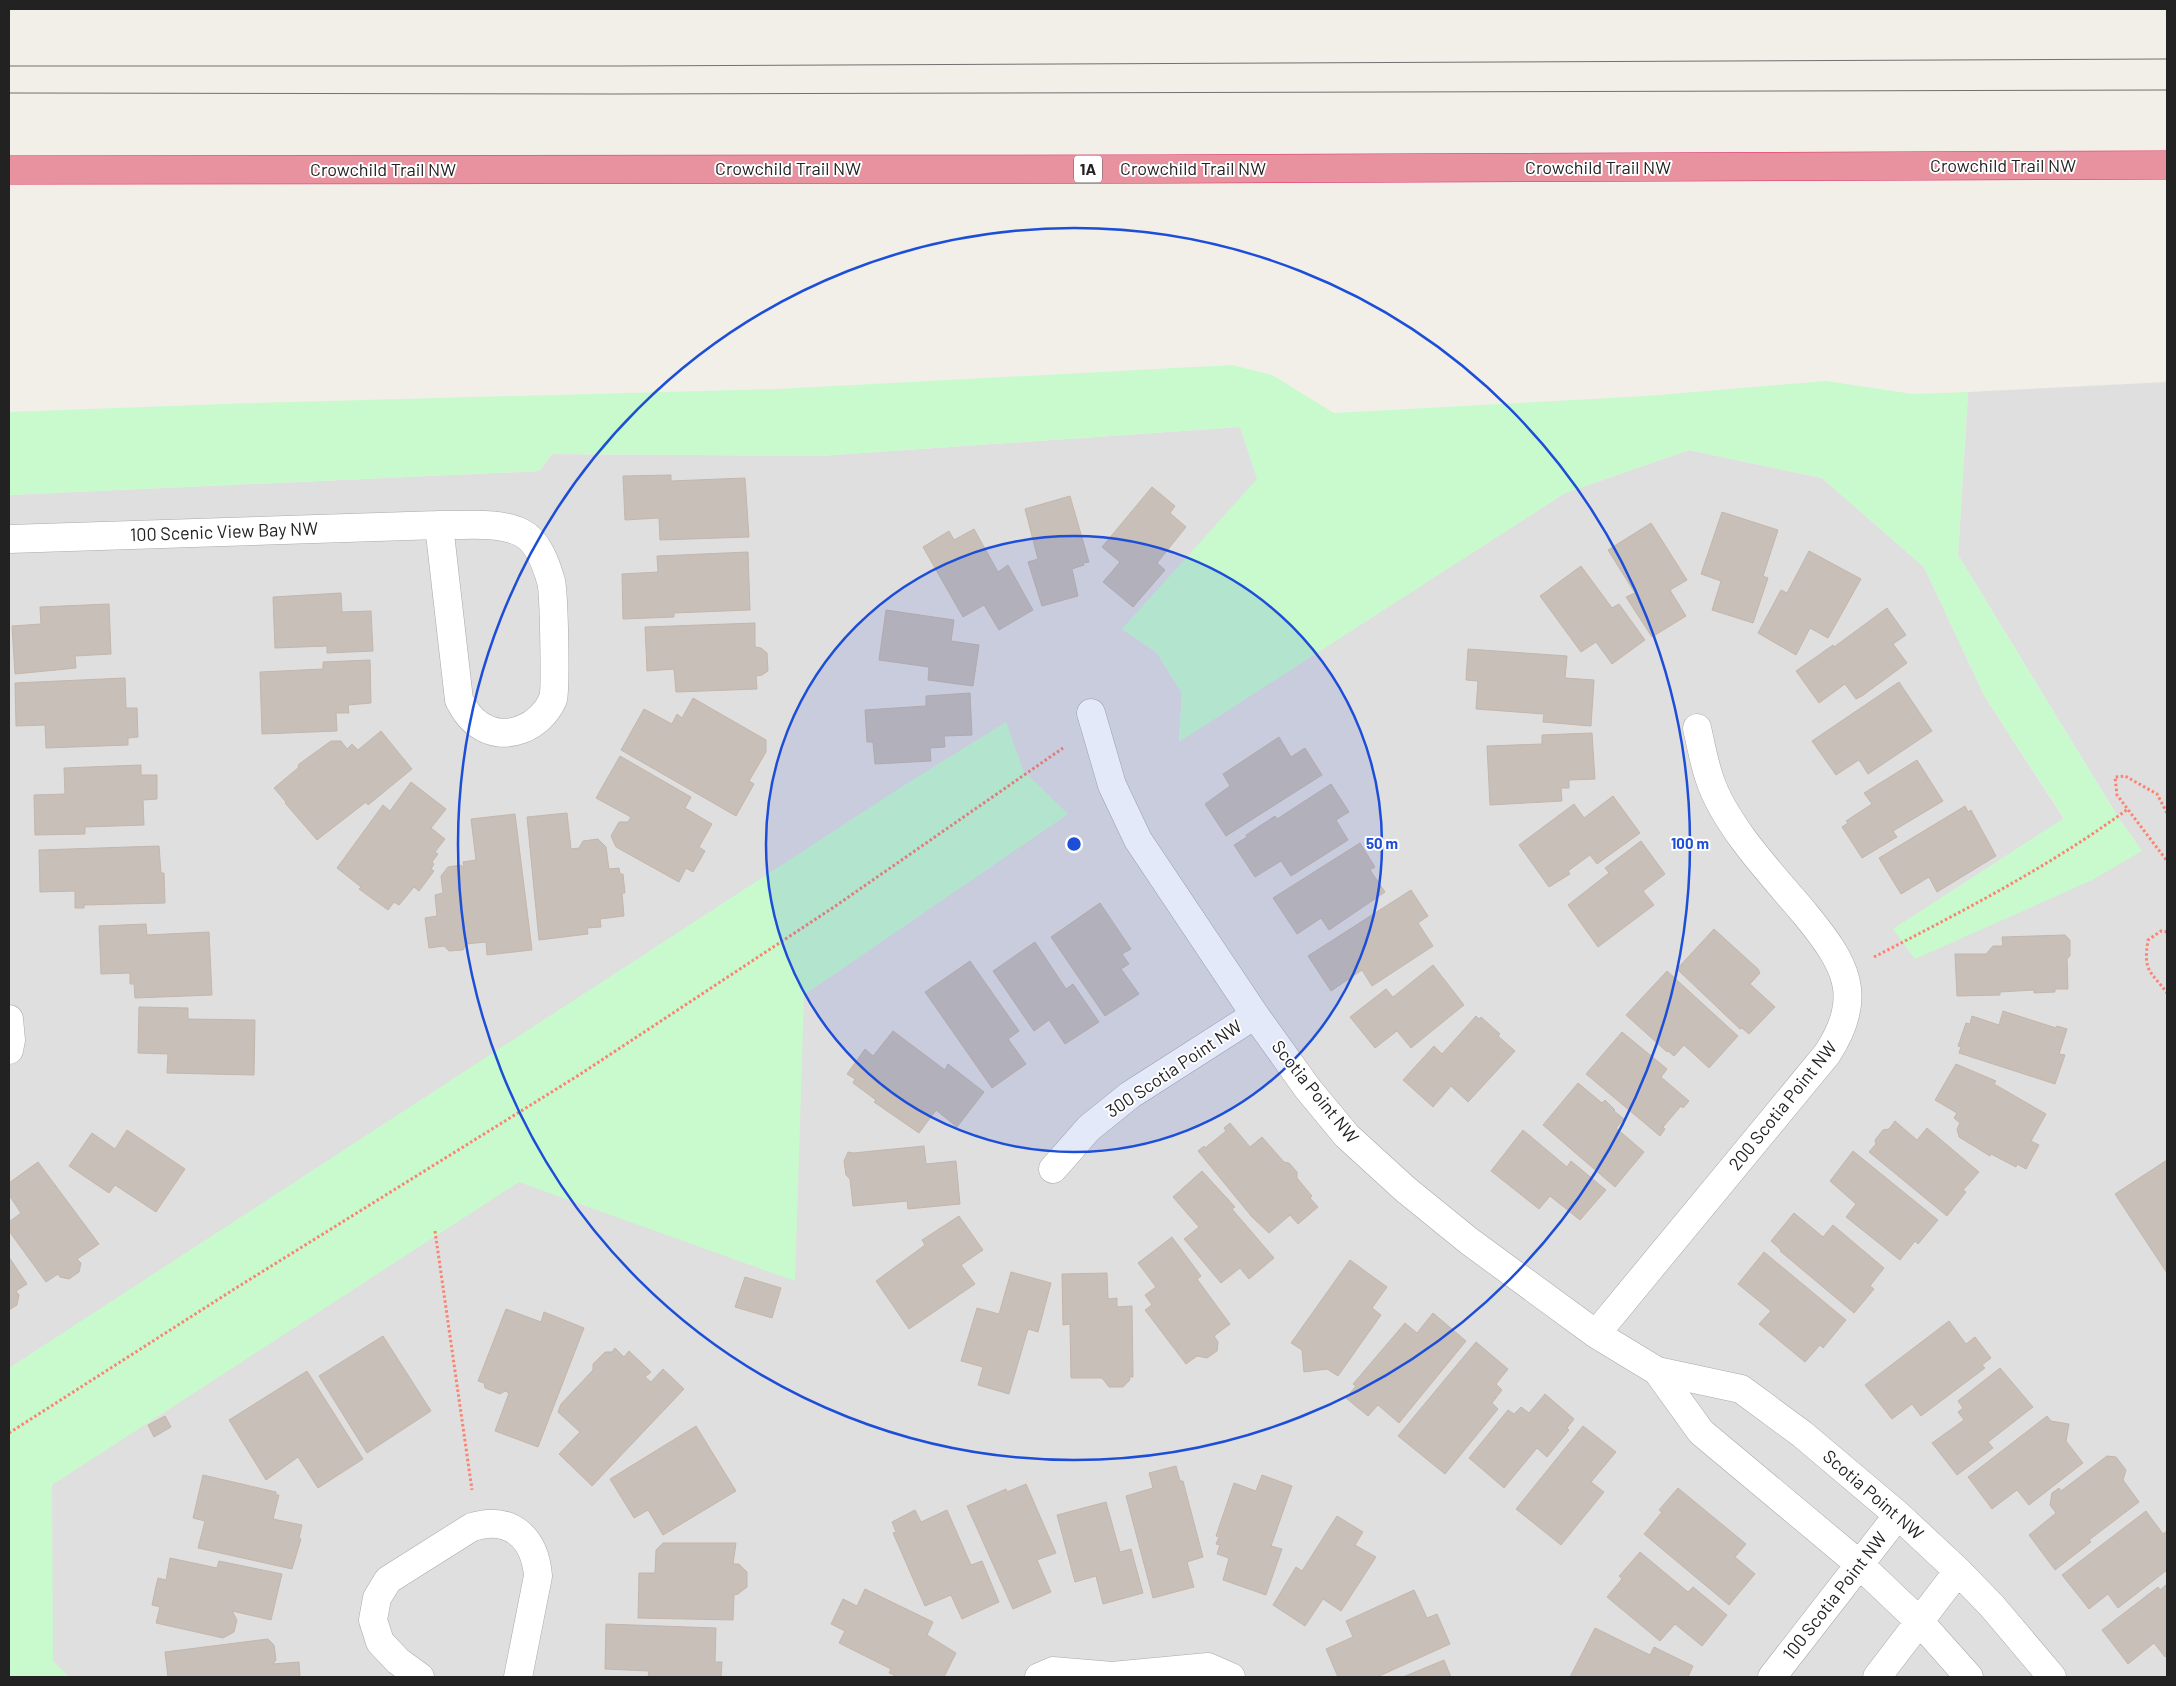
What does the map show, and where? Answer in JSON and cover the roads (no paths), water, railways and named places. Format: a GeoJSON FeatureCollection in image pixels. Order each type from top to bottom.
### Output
{"type":"FeatureCollection","features":[{"type":"Feature","properties":{"kind":"highway","name":"Crowchild Trail NW"},"geometry":{"type":"LineString","coordinates":[[9,170],[1176,169],[2167,165]]}},
{"type":"Feature","properties":{"kind":"street","name":"100 Scenic View Bay NW"},"geometry":{"type":"LineString","coordinates":[[9,539],[439,525],[507,527],[524,533],[536,545],[551,583],[555,680],[554,696],[547,710],[536,722],[522,730],[506,733],[491,731],[478,724],[467,713],[459,700],[439,525]]}},
{"type":"Feature","properties":{"kind":"street","name":"Scotia Point NW"},"geometry":{"type":"LineString","coordinates":[[1093,719],[1112,785],[1138,840],[1255,1014],[1308,1089],[1347,1136],[1405,1189],[1469,1241],[1596,1334],[1657,1371],[1741,1389],[1802,1434],[1898,1515],[1958,1571],[1992,1606],[2052,1677]]}},
{"type":"Feature","properties":{"kind":"street","name":"200 Scotia Point NW"},"geometry":{"type":"LineString","coordinates":[[1596,1334],[1827,1054],[1840,1034],[1845,1020],[1847,992],[1845,972],[1823,936],[1743,839],[1722,807],[1710,780],[1697,728]]}},
{"type":"Feature","properties":{"kind":"street","name":"300 Scotia Point NW"},"geometry":{"type":"LineString","coordinates":[[1053,1169],[1089,1128],[1130,1094],[1255,1014]]}},
{"type":"Feature","properties":{"kind":"street"},"geometry":{"type":"LineString","coordinates":[[9,1019],[11,1040],[9,1050]]}},
{"type":"Feature","properties":{"kind":"street","name":"Scotia Point NW"},"geometry":{"type":"LineString","coordinates":[[1657,1371],[1701,1432],[1859,1564],[1920,1622],[1969,1677]]}},
{"type":"Feature","properties":{"kind":"street","name":"100 Scotia Point NW"},"geometry":{"type":"LineString","coordinates":[[1772,1677],[1898,1515]]}},
{"type":"Feature","properties":{"kind":"street"},"geometry":{"type":"LineString","coordinates":[[420,1677],[398,1661],[380,1642],[373,1620],[377,1598],[388,1580],[472,1527],[486,1522],[506,1525],[520,1534],[530,1543],[537,1560],[538,1576],[518,1677]]}},
{"type":"Feature","properties":{"kind":"street"},"geometry":{"type":"LineString","coordinates":[[1877,1677],[1958,1571]]}},
{"type":"Feature","properties":{"kind":"street"},"geometry":{"type":"LineString","coordinates":[[1039,1677],[1053,1671],[1112,1676],[1208,1668],[1231,1677]]}},
{"type":"Feature","properties":{"kind":"tram line"},"geometry":{"type":"LineString","coordinates":[[9,66],[617,66],[2167,59]]}},
{"type":"Feature","properties":{"kind":"tram line"},"geometry":{"type":"LineString","coordinates":[[9,93],[614,94],[2167,90]]}}]}
